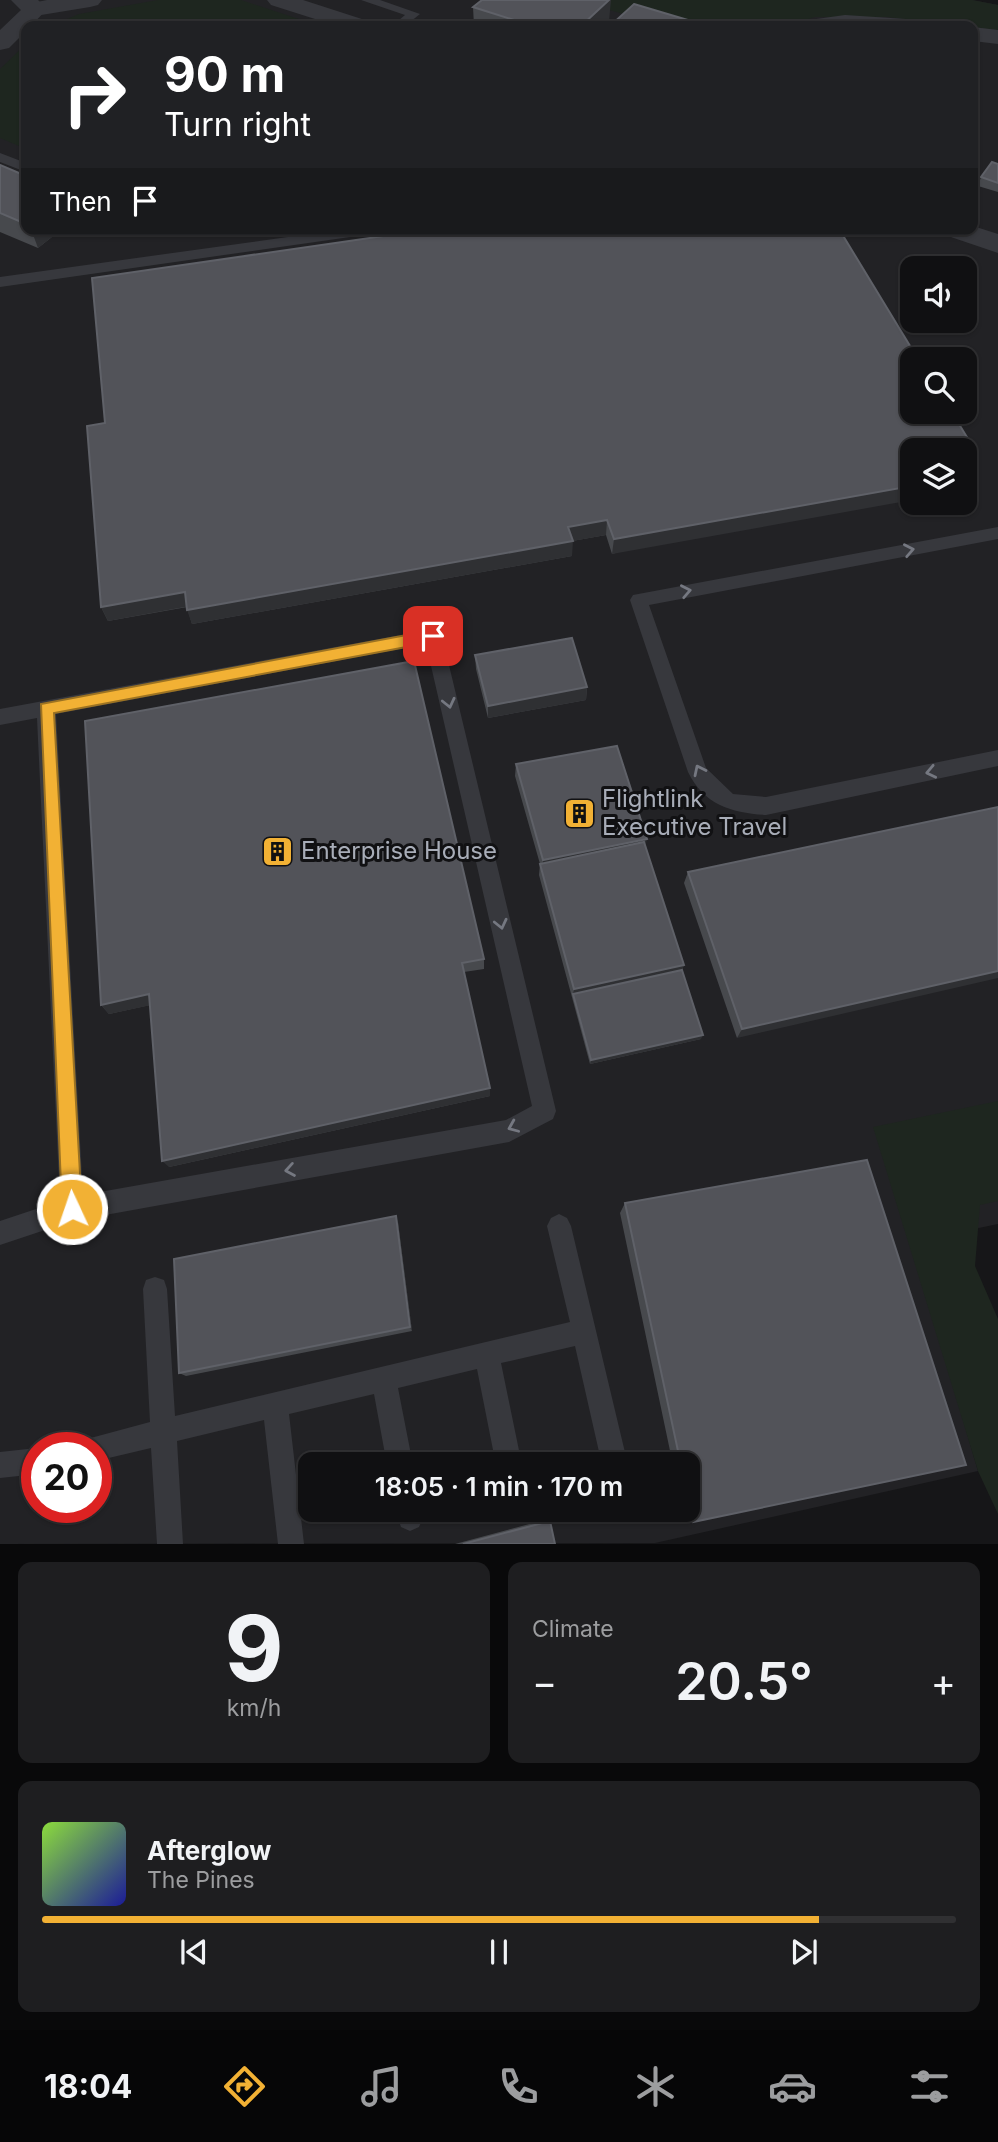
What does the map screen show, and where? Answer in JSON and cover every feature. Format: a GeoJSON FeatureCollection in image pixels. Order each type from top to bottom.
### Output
{"type":"FeatureCollection","features":[{"type":"Feature","properties":{"kind":"street"},"geometry":{"type":"LineString","coordinates":[[0,43],[29,5],[90,0]]}},
{"type":"Feature","properties":{"kind":"street"},"geometry":{"type":"LineString","coordinates":[[279,0],[344,21]]}},
{"type":"Feature","properties":{"kind":"street"},"geometry":{"type":"LineString","coordinates":[[978,35],[998,37]]}},
{"type":"Feature","properties":{"kind":"street"},"geometry":{"type":"LineString","coordinates":[[973,235],[998,244]]}},
{"type":"Feature","properties":{"kind":"lane"},"geometry":{"type":"LineString","coordinates":[[367,0],[414,14],[405,21]]}},
{"type":"Feature","properties":{"kind":"lane"},"geometry":{"type":"LineString","coordinates":[[0,157],[21,166]]}},
{"type":"Feature","properties":{"kind":"lane"},"geometry":{"type":"LineString","coordinates":[[0,282],[335,235]]}},
{"type":"Feature","properties":{"kind":"lane"},"geometry":{"type":"LineString","coordinates":[[998,533],[639,600],[698,772],[715,795],[735,805],[766,806],[998,758]]}},
{"type":"Feature","properties":{"kind":"lane"},"geometry":{"type":"LineString","coordinates":[[0,717],[433,636],[545,1111],[509,1131],[72,1209],[0,1233]]}},
{"type":"Feature","properties":{"kind":"lane"},"geometry":{"type":"LineString","coordinates":[[46,709],[72,1209]]}},
{"type":"Feature","properties":{"kind":"lane"},"geometry":{"type":"LineString","coordinates":[[559,1226],[612,1452]]}},
{"type":"Feature","properties":{"kind":"lane"},"geometry":{"type":"LineString","coordinates":[[155,1289],[170,1544]]}},
{"type":"Feature","properties":{"kind":"lane"},"geometry":{"type":"LineString","coordinates":[[112,1445],[584,1331]]}},
{"type":"Feature","properties":{"kind":"lane"},"geometry":{"type":"LineString","coordinates":[[487,1354],[506,1452]]}},
{"type":"Feature","properties":{"kind":"lane"},"geometry":{"type":"LineString","coordinates":[[384,1380],[398,1452]]}},
{"type":"Feature","properties":{"kind":"lane"},"geometry":{"type":"LineString","coordinates":[[275,1406],[291,1544]]}},
{"type":"Feature","properties":{"kind":"lane"},"geometry":{"type":"LineString","coordinates":[[0,1465],[21,1463]]}},
{"type":"Feature","properties":{"kind":"shaded area"},"geometry":{"type":"Polygon","coordinates":[[[0,0],[972,0],[998,5],[998,1224],[911,1242],[978,1471],[655,1543],[0,1544],[0,0]]]}},
{"type":"Feature","properties":{"kind":"shaded area"},"geometry":{"type":"Polygon","coordinates":[[[158,0],[241,0],[305,21],[63,21],[79,14],[158,0]]]}},
{"type":"Feature","properties":{"kind":"shaded area"},"geometry":{"type":"Polygon","coordinates":[[[574,0],[972,0],[998,5],[998,30],[978,28],[978,21],[921,21],[887,17],[815,17],[802,21],[648,21],[574,0]]]}},
{"type":"Feature","properties":{"kind":"shaded area"},"geometry":{"type":"Polygon","coordinates":[[[21,49],[21,147],[0,138],[0,69],[21,49]]]}},
{"type":"Feature","properties":{"kind":"shaded area"},"geometry":{"type":"Polygon","coordinates":[[[998,1101],[998,1201],[980,1205],[975,1266],[998,1319],[998,1514],[978,1471],[873,1127],[998,1101]]]}},
{"type":"Feature","properties":{"kind":"building"},"geometry":{"type":"Polygon","coordinates":[[[482,0],[609,0],[586,21],[517,21],[473,7],[482,0]]]}},
{"type":"Feature","properties":{"kind":"building"},"geometry":{"type":"Polygon","coordinates":[[[634,4],[691,21],[615,21],[634,4]]]}},
{"type":"Feature","properties":{"kind":"building"},"geometry":{"type":"Polygon","coordinates":[[[992,162],[998,164],[998,183],[981,177],[992,162]]]}},
{"type":"Feature","properties":{"kind":"building"},"geometry":{"type":"Polygon","coordinates":[[[0,165],[21,174],[21,222],[0,213],[0,165]]]}},
{"type":"Feature","properties":{"kind":"building"},"geometry":{"type":"Polygon","coordinates":[[[390,235],[843,235],[911,347],[900,347],[900,424],[959,424],[967,438],[900,438],[900,488],[614,539],[607,520],[568,527],[573,541],[187,610],[185,592],[101,607],[87,426],[105,423],[92,278],[390,235]]]}},
{"type":"Feature","properties":{"kind":"building"},"geometry":{"type":"Polygon","coordinates":[[[572,638],[587,687],[488,706],[475,655],[572,638]]]}},
{"type":"Feature","properties":{"kind":"building","name":"Enterprise House"},"geometry":{"type":"Polygon","coordinates":[[[414,661],[484,959],[462,963],[490,1088],[162,1161],[149,994],[101,1005],[85,721],[414,661]]]}},
{"type":"Feature","properties":{"kind":"building","name":"Flightlink Executive Travel"},"geometry":{"type":"Polygon","coordinates":[[[617,746],[647,839],[543,860],[516,764],[617,746]]]}},
{"type":"Feature","properties":{"kind":"building"},"geometry":{"type":"Polygon","coordinates":[[[998,807],[998,971],[742,1029],[688,872],[998,807]]]}},
{"type":"Feature","properties":{"kind":"building"},"geometry":{"type":"Polygon","coordinates":[[[644,842],[684,965],[574,989],[540,864],[644,842]]]}},
{"type":"Feature","properties":{"kind":"building"},"geometry":{"type":"Polygon","coordinates":[[[682,970],[703,1035],[591,1060],[573,994],[682,970]]]}},
{"type":"Feature","properties":{"kind":"building"},"geometry":{"type":"Polygon","coordinates":[[[867,1160],[966,1465],[700,1521],[700,1452],[678,1452],[625,1203],[867,1160]]]}},
{"type":"Feature","properties":{"kind":"building"},"geometry":{"type":"Polygon","coordinates":[[[396,1216],[410,1327],[179,1373],[174,1259],[396,1216]]]}},
{"type":"Feature","properties":{"kind":"building"},"geometry":{"type":"Polygon","coordinates":[[[550,1522],[555,1544],[463,1544],[550,1522]]]}},
{"type":"Feature","properties":{"kind":"place","name":"Flightlink Executive Travel"},"geometry":{"type":"Point","coordinates":[579,813]}},
{"type":"Feature","properties":{"kind":"place","name":"Enterprise House"},"geometry":{"type":"Point","coordinates":[278,851]}},
{"type":"Feature","properties":{"kind":"route"},"geometry":{"type":"LineString","coordinates":[[72,1209],[46,709],[433,636]]}}]}
